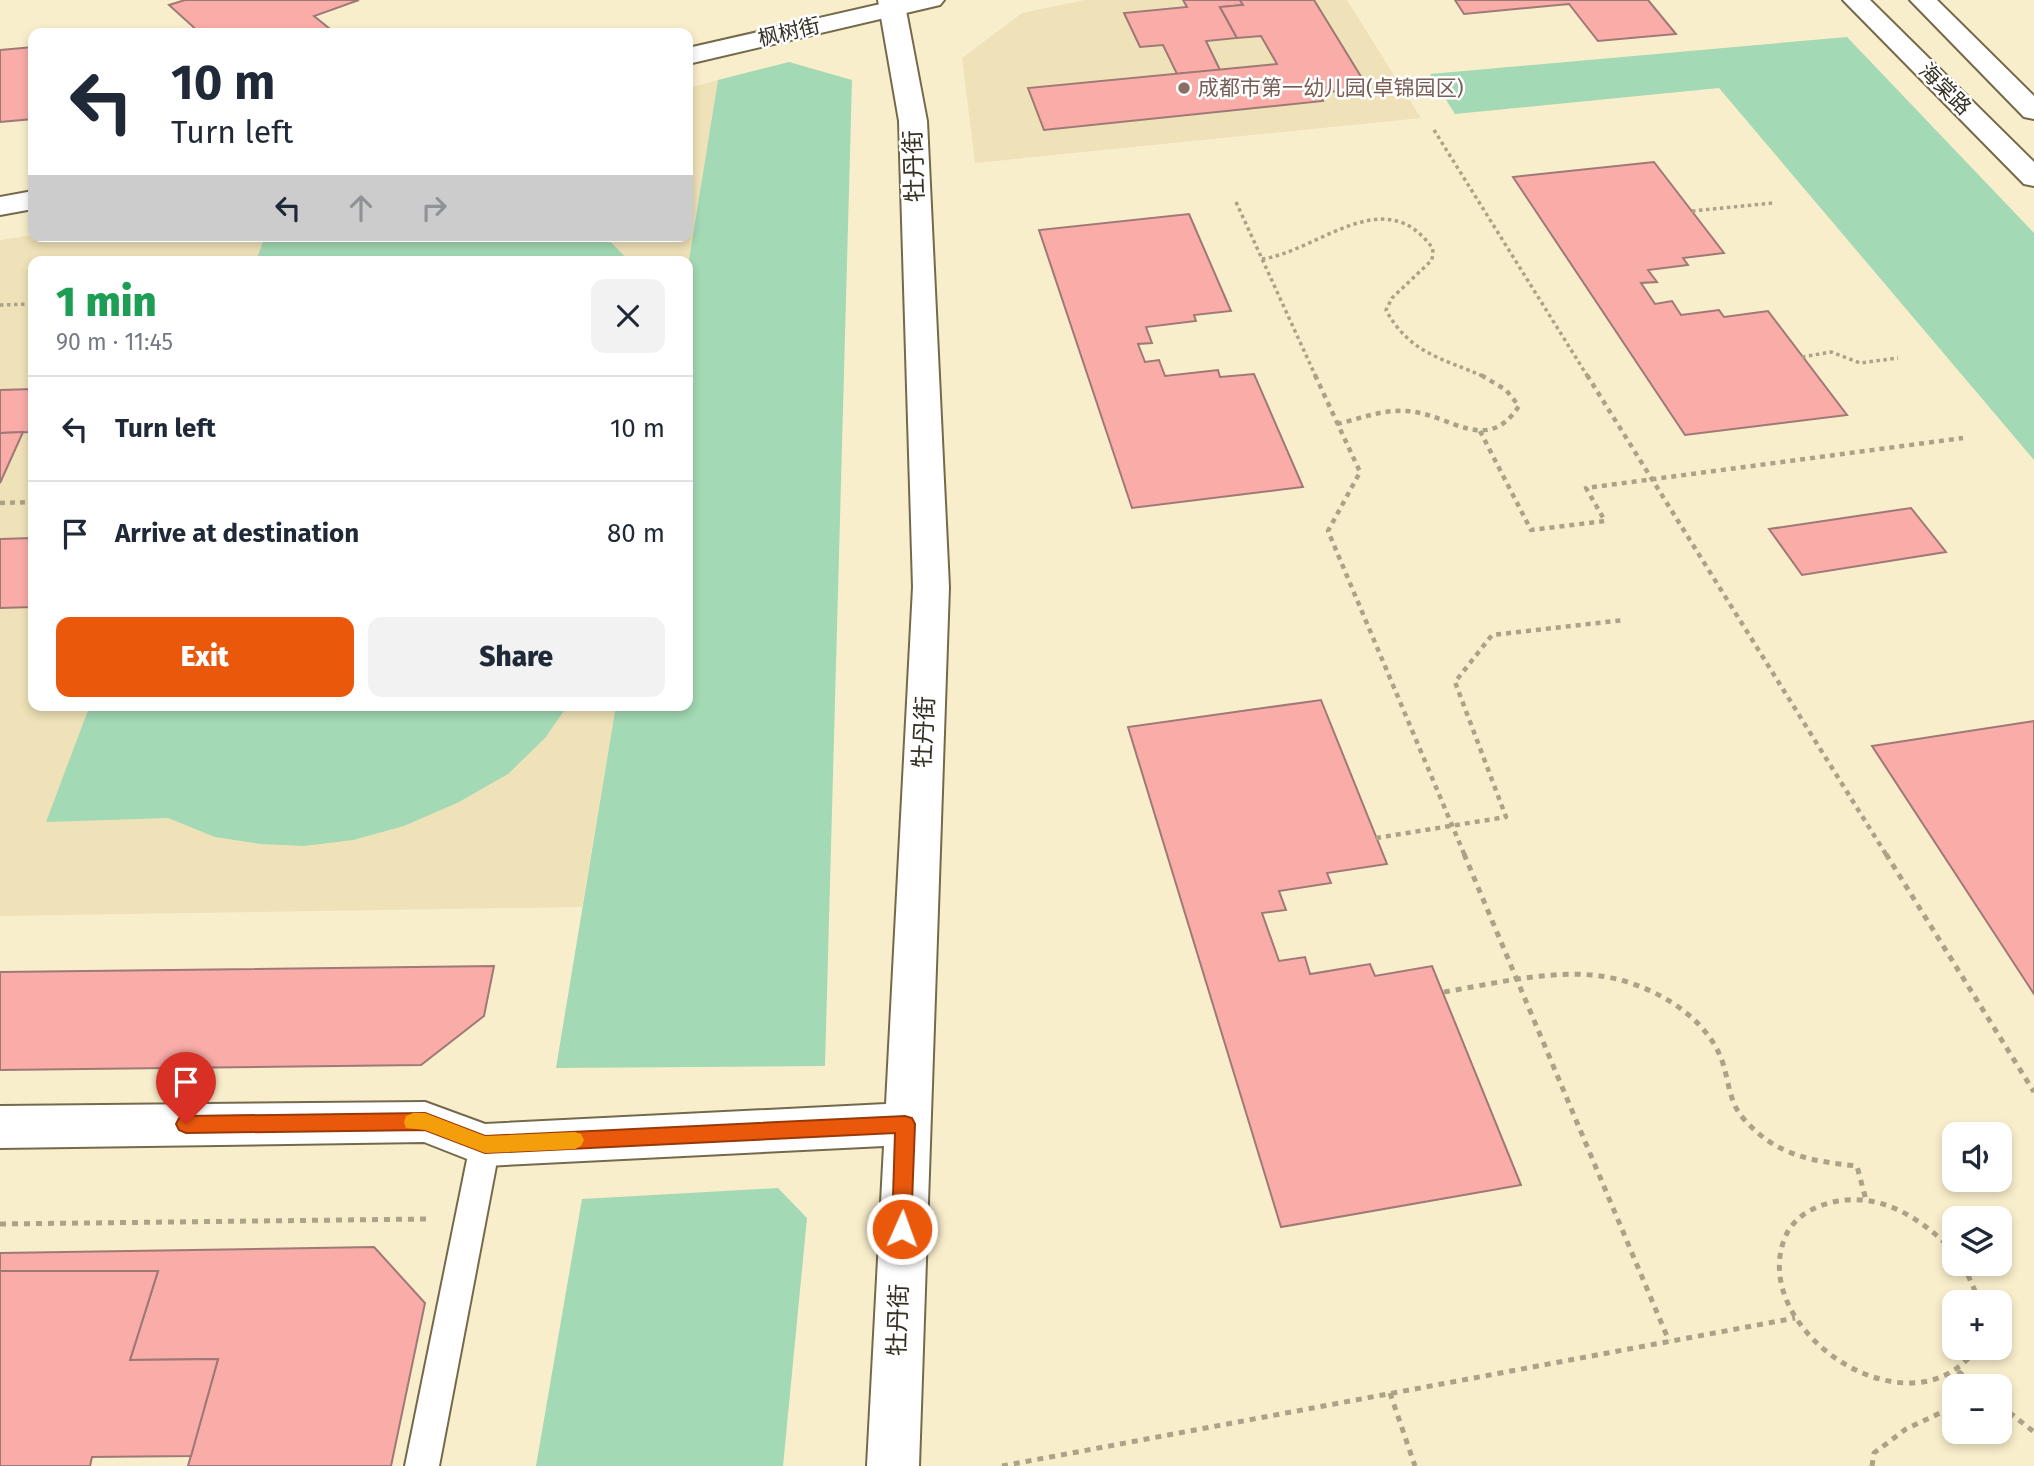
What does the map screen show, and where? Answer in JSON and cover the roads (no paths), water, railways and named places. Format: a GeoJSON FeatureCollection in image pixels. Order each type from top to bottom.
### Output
{"type":"FeatureCollection","features":[{"type":"Feature","properties":{"kind":"street","name":"枫树街"},"geometry":{"type":"LineString","coordinates":[[693,55],[892,4],[931,0]]}},
{"type":"Feature","properties":{"kind":"street","name":"海棠路"},"geometry":{"type":"LineString","coordinates":[[1856,0],[2034,178]]}},
{"type":"Feature","properties":{"kind":"street","name":"海棠路"},"geometry":{"type":"LineString","coordinates":[[1923,0],[2034,111]]}},
{"type":"Feature","properties":{"kind":"street","name":"牡丹街"},"geometry":{"type":"LineString","coordinates":[[892,4],[913,121],[931,587],[905,1124],[893,1466]]}},
{"type":"Feature","properties":{"kind":"street"},"geometry":{"type":"LineString","coordinates":[[0,206],[28,201]]}},
{"type":"Feature","properties":{"kind":"street"},"geometry":{"type":"LineString","coordinates":[[0,1127],[425,1122],[485,1144],[905,1124]]}},
{"type":"Feature","properties":{"kind":"lane"},"geometry":{"type":"LineString","coordinates":[[422,1466],[485,1144]]}},
{"type":"Feature","properties":{"kind":"place","name":"成都市第一幼儿园(卓锦园区)"},"geometry":{"type":"Point","coordinates":[1184,88]}}]}
